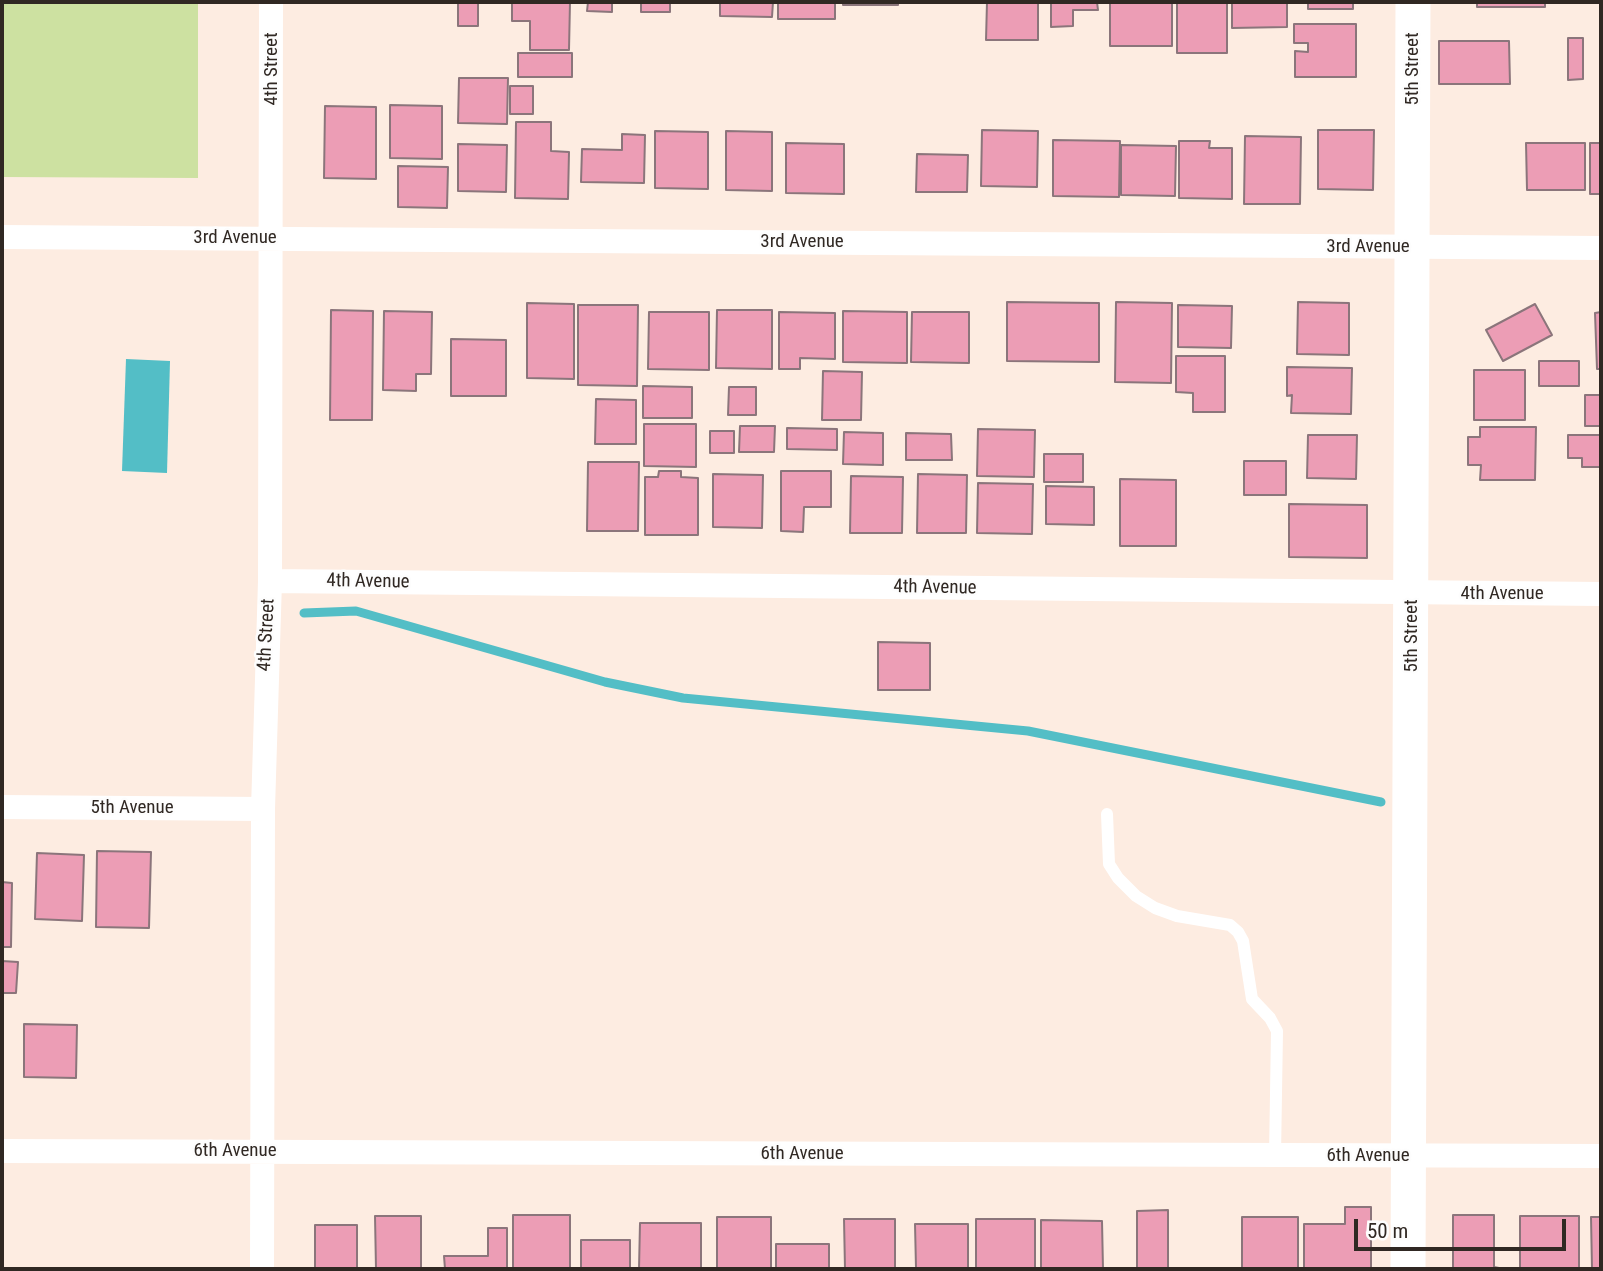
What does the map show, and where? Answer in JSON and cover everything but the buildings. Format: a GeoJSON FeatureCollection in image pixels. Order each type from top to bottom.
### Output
{"type":"FeatureCollection","features":[{"type":"Feature","properties":{"kind":"street","name":"4th Street"},"geometry":{"type":"LineString","coordinates":[[262,1269],[263,809],[270,580],[271,2]]}},
{"type":"Feature","properties":{"kind":"street","name":"5th Street"},"geometry":{"type":"LineString","coordinates":[[1408,1269],[1413,2]]}},
{"type":"Feature","properties":{"kind":"street","name":"3rd Avenue"},"geometry":{"type":"LineString","coordinates":[[2,237],[1601,248]]}},
{"type":"Feature","properties":{"kind":"street","name":"4th Avenue"},"geometry":{"type":"LineString","coordinates":[[270,580],[1601,594]]}},
{"type":"Feature","properties":{"kind":"street","name":"5th Avenue"},"geometry":{"type":"LineString","coordinates":[[2,807],[263,809]]}},
{"type":"Feature","properties":{"kind":"street","name":"6th Avenue"},"geometry":{"type":"LineString","coordinates":[[2,1150],[1601,1156]]}},
{"type":"Feature","properties":{"kind":"lane"},"geometry":{"type":"LineString","coordinates":[[1107,814],[1109,864],[1136,896],[1177,916],[1230,925],[1238,932],[1243,942],[1252,999],[1270,1017],[1277,1031],[1275,1156]]}},
{"type":"Feature","properties":{"kind":"green space"},"geometry":{"type":"Polygon","coordinates":[[[2,2],[198,2],[198,178],[2,177],[2,2]]]}},
{"type":"Feature","properties":{"kind":"water"},"geometry":{"type":"Polygon","coordinates":[[[126,359],[170,361],[167,473],[122,471],[126,359]]]}},
{"type":"Feature","properties":{"kind":"waterway"},"geometry":{"type":"LineString","coordinates":[[304,613],[356,611],[605,682],[683,698],[1028,731],[1381,802]]}}]}
